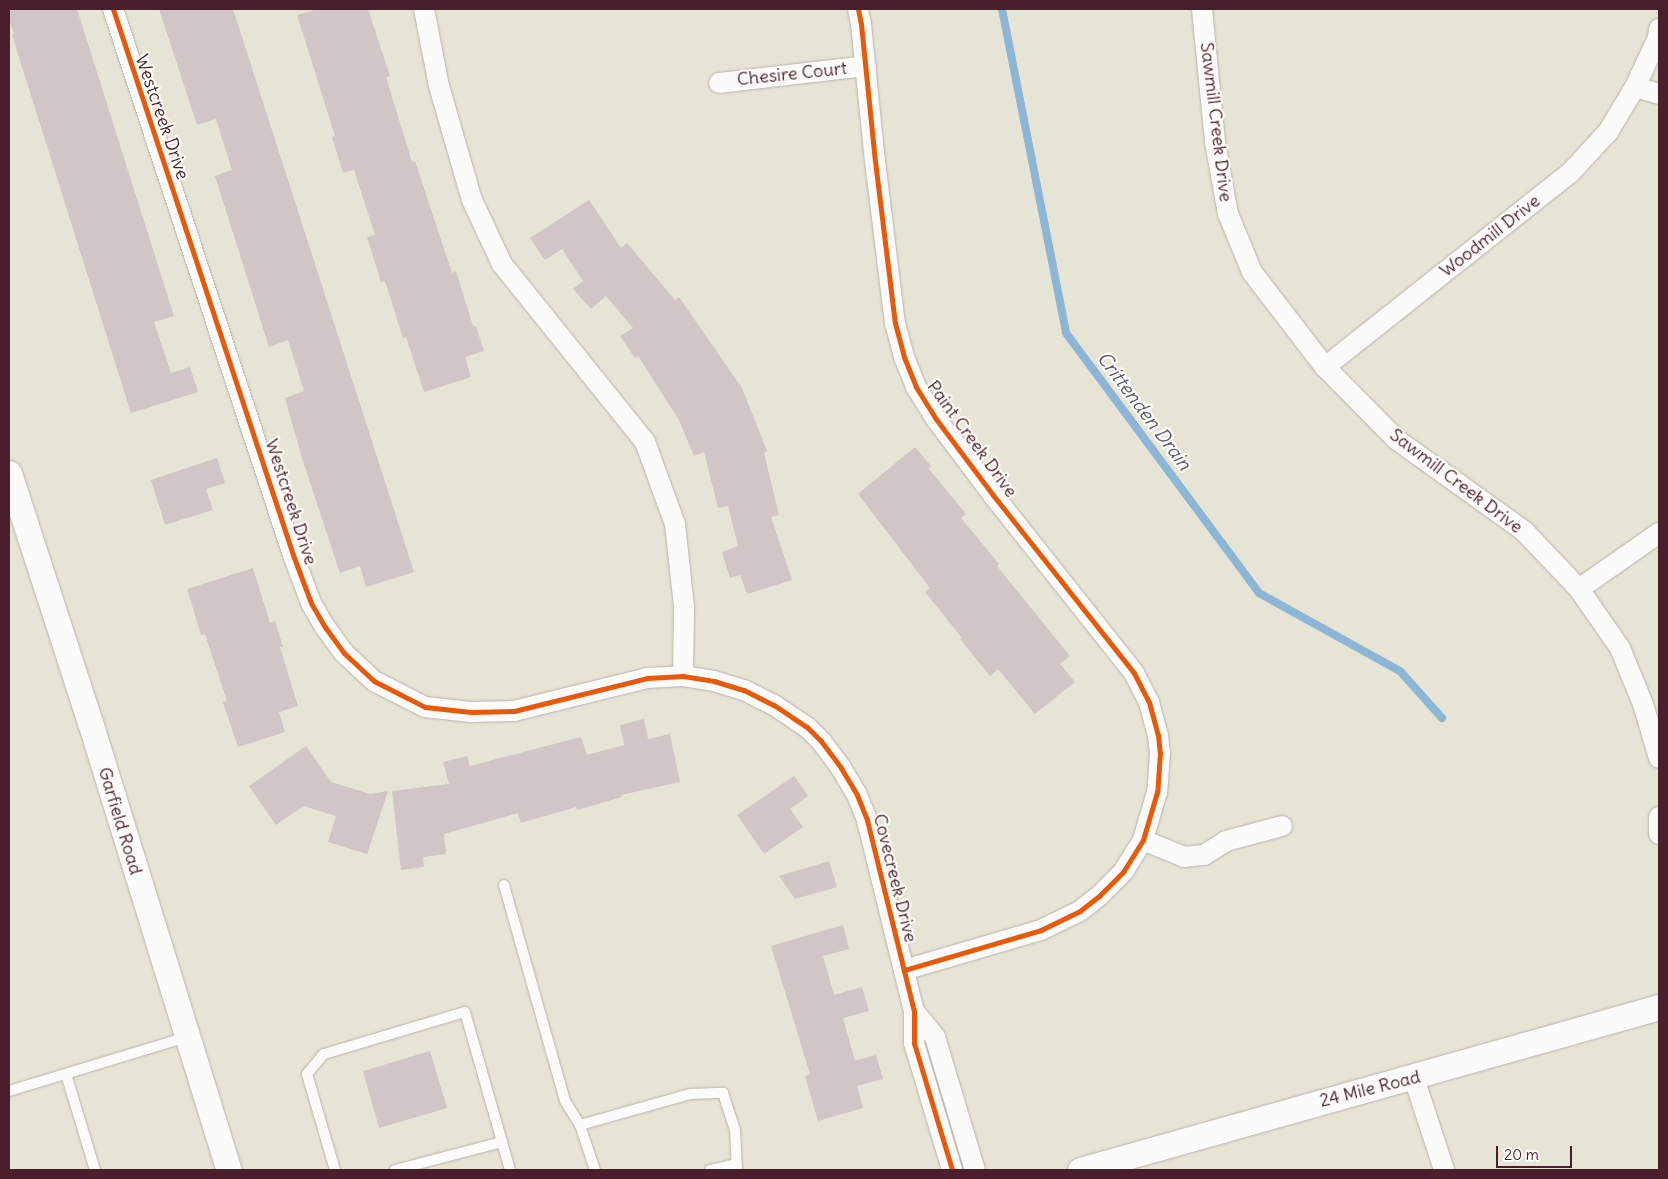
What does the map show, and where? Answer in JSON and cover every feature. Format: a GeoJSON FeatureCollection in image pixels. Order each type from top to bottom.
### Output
{"type":"FeatureCollection","features":[{"type":"Feature","properties":{"kind":"street","name":"Westcreek Drive"},"geometry":{"type":"LineString","coordinates":[[113,9],[293,555],[311,603],[325,628],[344,653],[374,681],[425,707],[471,712],[514,711],[647,678],[683,676]]}},
{"type":"Feature","properties":{"kind":"street"},"geometry":{"type":"LineString","coordinates":[[424,9],[439,86],[472,200],[502,264],[646,442],[675,524],[684,606],[683,676]]}},
{"type":"Feature","properties":{"kind":"street","name":"Paint Creek Drive"},"geometry":{"type":"LineString","coordinates":[[858,9],[895,323],[904,357],[916,387],[936,419],[993,495],[1124,659],[1142,687],[1154,719],[1160,753],[1157,792],[1143,840],[1124,871],[1099,896],[1080,911],[1040,930],[904,970]]}},
{"type":"Feature","properties":{"kind":"street","name":"Sawmill Creek Drive"},"geometry":{"type":"LineString","coordinates":[[1202,9],[1215,142],[1228,214],[1252,272],[1325,367],[1397,440],[1524,531],[1579,589],[1620,648],[1643,704],[1659,758]]}},
{"type":"Feature","properties":{"kind":"street","name":"Woodmill Drive"},"geometry":{"type":"LineString","coordinates":[[1325,367],[1570,173],[1608,132],[1635,87],[1658,38],[1659,29]]}},
{"type":"Feature","properties":{"kind":"street","name":"Chesire Court"},"geometry":{"type":"LineString","coordinates":[[719,83],[866,66]]}},
{"type":"Feature","properties":{"kind":"street"},"geometry":{"type":"LineString","coordinates":[[1635,87],[1659,94]]}},
{"type":"Feature","properties":{"kind":"street","name":"Garfield Road"},"geometry":{"type":"LineString","coordinates":[[9,473],[229,1170]]}},
{"type":"Feature","properties":{"kind":"street"},"geometry":{"type":"LineString","coordinates":[[1579,589],[1659,533]]}},
{"type":"Feature","properties":{"kind":"street","name":"Covecreek Drive"},"geometry":{"type":"LineString","coordinates":[[683,676],[729,684],[759,697],[787,713],[807,728],[831,753],[858,795],[867,820],[914,1011],[914,1043],[952,1170]]}},
{"type":"Feature","properties":{"kind":"street"},"geometry":{"type":"LineString","coordinates":[[1659,817],[1659,834]]}},
{"type":"Feature","properties":{"kind":"street"},"geometry":{"type":"LineString","coordinates":[[1143,840],[1184,857],[1204,856],[1226,841],[1282,826]]}},
{"type":"Feature","properties":{"kind":"street","name":"24 Mile Road"},"geometry":{"type":"LineString","coordinates":[[1080,1170],[1307,1105],[1414,1078],[1659,1007]]}},
{"type":"Feature","properties":{"kind":"street","name":"Covecreek Drive"},"geometry":{"type":"LineString","coordinates":[[914,1011],[935,1038],[975,1170]]}},
{"type":"Feature","properties":{"kind":"street"},"geometry":{"type":"LineString","coordinates":[[1414,1078],[1444,1170]]}},
{"type":"Feature","properties":{"kind":"lane"},"geometry":{"type":"LineString","coordinates":[[504,885],[565,1101],[580,1125],[595,1170]]}},
{"type":"Feature","properties":{"kind":"lane"},"geometry":{"type":"LineString","coordinates":[[334,1170],[307,1074],[324,1054],[465,1012],[510,1170]]}},
{"type":"Feature","properties":{"kind":"lane"},"geometry":{"type":"LineString","coordinates":[[9,1091],[187,1037]]}},
{"type":"Feature","properties":{"kind":"lane"},"geometry":{"type":"LineString","coordinates":[[66,1074],[95,1170]]}},
{"type":"Feature","properties":{"kind":"lane"},"geometry":{"type":"LineString","coordinates":[[930,1097],[951,1091]]}},
{"type":"Feature","properties":{"kind":"lane"},"geometry":{"type":"LineString","coordinates":[[580,1125],[690,1094],[723,1094],[735,1130],[736,1167],[710,1170]]}},
{"type":"Feature","properties":{"kind":"lane"},"geometry":{"type":"LineString","coordinates":[[395,1170],[502,1142]]}},
{"type":"Feature","properties":{"kind":"building"},"geometry":{"type":"Polygon","coordinates":[[[9,9],[77,9],[174,316],[154,322],[171,373],[190,367],[198,392],[131,413],[12,35],[14,34],[9,19],[9,9]]]}},
{"type":"Feature","properties":{"kind":"building"},"geometry":{"type":"Polygon","coordinates":[[[159,9],[233,9],[414,572],[366,587],[360,566],[340,573],[302,458],[285,398],[304,391],[288,340],[269,347],[215,176],[232,170],[216,119],[197,125],[159,9]]]}},
{"type":"Feature","properties":{"kind":"building"},"geometry":{"type":"Polygon","coordinates":[[[318,9],[368,9],[390,76],[386,77],[412,162],[415,161],[452,273],[456,271],[473,326],[476,326],[484,351],[465,357],[471,377],[424,392],[406,337],[403,338],[385,281],[381,282],[367,237],[375,235],[354,170],[343,173],[332,137],[335,136],[297,15],[318,9]]]}},
{"type":"Feature","properties":{"kind":"building"},"geometry":{"type":"Polygon","coordinates":[[[589,200],[621,248],[627,243],[675,300],[679,297],[742,388],[767,451],[764,453],[779,515],[771,517],[792,580],[747,594],[740,575],[730,578],[722,552],[738,546],[728,506],[718,508],[704,452],[694,456],[679,420],[638,356],[635,358],[620,336],[633,328],[606,296],[591,309],[573,289],[583,281],[562,249],[545,260],[530,238],[589,200]]]}},
{"type":"Feature","properties":{"kind":"building"},"geometry":{"type":"Polygon","coordinates":[[[915,447],[931,466],[929,469],[966,514],[961,518],[999,564],[997,566],[1070,656],[1060,664],[1075,682],[1035,714],[998,669],[990,676],[960,639],[962,638],[925,592],[930,588],[858,494],[915,447]]]}},
{"type":"Feature","properties":{"kind":"building"},"geometry":{"type":"Polygon","coordinates":[[[217,458],[225,483],[206,489],[213,510],[165,525],[151,480],[217,458]]]}},
{"type":"Feature","properties":{"kind":"building"},"geometry":{"type":"Polygon","coordinates":[[[253,568],[270,623],[275,621],[283,647],[280,647],[298,706],[279,712],[285,732],[238,747],[223,702],[227,701],[205,634],[201,635],[187,589],[253,568]]]}},
{"type":"Feature","properties":{"kind":"building"},"geometry":{"type":"Polygon","coordinates":[[[644,719],[648,739],[670,734],[680,782],[621,795],[622,797],[577,810],[576,807],[521,823],[518,813],[444,834],[446,854],[423,857],[424,867],[401,870],[392,791],[449,784],[443,762],[467,756],[470,766],[581,737],[587,755],[624,745],[620,725],[644,719]]]}},
{"type":"Feature","properties":{"kind":"building"},"geometry":{"type":"Polygon","coordinates":[[[306,746],[331,782],[370,794],[388,791],[367,854],[328,842],[336,816],[304,806],[276,825],[249,786],[306,746]]]}},
{"type":"Feature","properties":{"kind":"building"},"geometry":{"type":"Polygon","coordinates":[[[794,776],[808,796],[790,809],[803,827],[764,854],[737,815],[794,776]]]}},
{"type":"Feature","properties":{"kind":"building"},"geometry":{"type":"Polygon","coordinates":[[[829,861],[837,887],[795,899],[779,876],[829,861]]]}},
{"type":"Feature","properties":{"kind":"building"},"geometry":{"type":"Polygon","coordinates":[[[843,925],[849,949],[823,956],[834,995],[862,987],[869,1011],[843,1018],[855,1061],[876,1055],[883,1079],[857,1086],[863,1108],[818,1121],[805,1076],[810,1074],[771,946],[843,925]]]}},
{"type":"Feature","properties":{"kind":"building"},"geometry":{"type":"Polygon","coordinates":[[[430,1051],[447,1108],[379,1128],[363,1071],[430,1051]]]}},
{"type":"Feature","properties":{"kind":"waterway","name":"Crittenden Drain"},"geometry":{"type":"LineString","coordinates":[[1002,9],[1066,333],[1259,593],[1400,671],[1442,718]]}},
{"type":"Feature","properties":{"kind":"cycle path"},"geometry":{"type":"LineString","coordinates":[[113,9],[293,555],[311,603],[325,627],[344,653],[374,681],[425,707],[471,712],[514,711],[647,678],[683,676],[714,681],[744,690],[774,705],[807,727],[821,741],[841,768],[857,795],[867,820],[914,1011],[914,1043],[952,1170]]}},
{"type":"Feature","properties":{"kind":"cycle path"},"geometry":{"type":"LineString","coordinates":[[858,9],[895,323],[904,357],[916,387],[936,419],[993,495],[1134,673],[1149,702],[1158,735],[1160,753],[1157,792],[1143,840],[1124,871],[1099,896],[1080,911],[1041,930],[904,970]]}}]}
